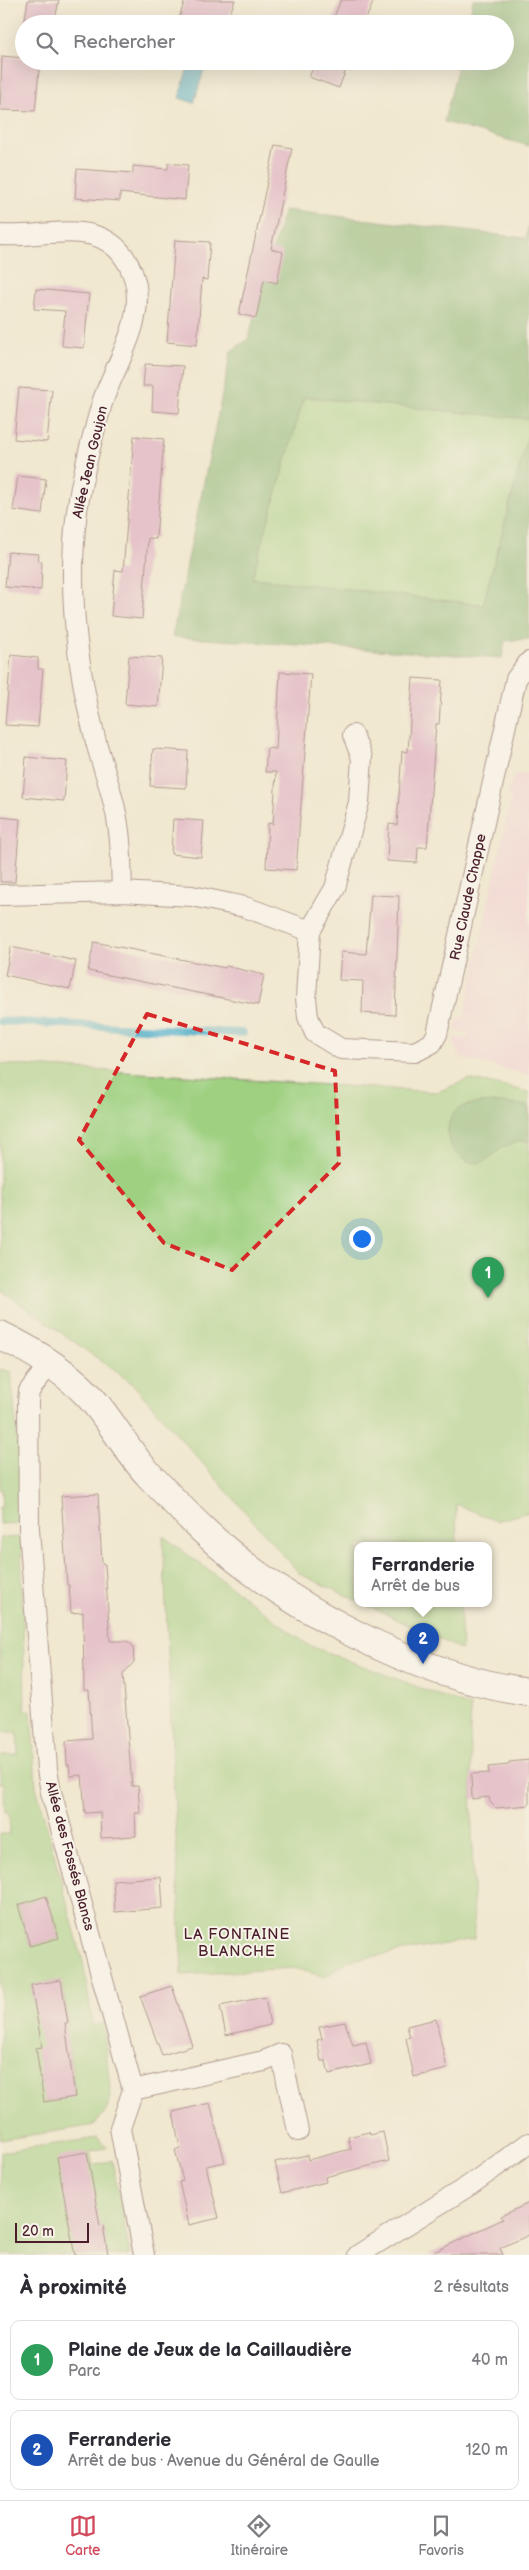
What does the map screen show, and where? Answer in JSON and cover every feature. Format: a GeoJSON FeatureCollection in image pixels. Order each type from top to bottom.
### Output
{"type":"FeatureCollection","features":[{"type":"Feature","properties":{"kind":"street","name":"Allée Jean Goujon"},"geometry":{"type":"LineString","coordinates":[[0,235],[32,235],[67,231],[87,233],[107,240],[122,254],[132,273],[137,295],[135,315],[121,358],[103,402],[89,454],[77,510],[72,596],[84,691],[118,825],[122,892]]}},
{"type":"Feature","properties":{"kind":"street","name":"Rue Claude Chappe"},"geometry":{"type":"LineString","coordinates":[[310,932],[306,998],[308,1017],[315,1033],[341,1049],[415,1052],[432,1043],[437,1034],[516,679],[529,662]]}},
{"type":"Feature","properties":{"kind":"street"},"geometry":{"type":"LineString","coordinates":[[0,894],[122,892],[219,900],[246,907],[310,932],[335,888],[359,802],[362,758],[353,735]]}},
{"type":"Feature","properties":{"kind":"street"},"geometry":{"type":"LineString","coordinates":[[0,1335],[19,1344],[90,1397],[147,1473],[196,1523],[255,1573],[346,1628],[423,1664],[461,1677],[529,1692]]}},
{"type":"Feature","properties":{"kind":"street","name":"Allée des Fossés Blancs"},"geometry":{"type":"LineString","coordinates":[[49,1365],[30,1391],[28,1401],[30,1529],[48,1769],[51,1792],[133,2090]]}},
{"type":"Feature","properties":{"kind":"street"},"geometry":{"type":"LineString","coordinates":[[144,2255],[120,2128],[133,2090],[264,2061],[281,2054],[298,2131]]}},
{"type":"Feature","properties":{"kind":"street"},"geometry":{"type":"LineString","coordinates":[[358,2255],[470,2186],[529,2143]]}},
{"type":"Feature","properties":{"kind":"highlighted area"},"geometry":{"type":"Polygon","coordinates":[[[147,1014],[335,1071],[339,1163],[232,1270],[164,1243],[79,1140],[147,1014]]]}},
{"type":"Feature","properties":{"kind":"shaded area"},"geometry":{"type":"Polygon","coordinates":[[[529,773],[529,1075],[461,1058],[454,1042],[455,1037],[468,1039],[468,1034],[456,1031],[457,1020],[464,1016],[511,799],[507,794],[514,775],[529,773]]]}},
{"type":"Feature","properties":{"kind":"green space"},"geometry":{"type":"Polygon","coordinates":[[[473,0],[529,0],[529,146],[444,122],[457,70],[514,70],[514,15],[470,15],[473,0]]]}},
{"type":"Feature","properties":{"kind":"green space"},"geometry":{"type":"Polygon","coordinates":[[[284,210],[526,238],[529,222],[529,419],[304,397],[252,578],[483,605],[529,431],[529,639],[505,641],[502,658],[172,637],[231,351],[248,339],[284,210]]]}},
{"type":"Feature","properties":{"kind":"green space"},"geometry":{"type":"Polygon","coordinates":[[[304,397],[529,419],[529,431],[483,605],[252,578],[304,397]]]}},
{"type":"Feature","properties":{"kind":"green space"},"geometry":{"type":"Polygon","coordinates":[[[0,1064],[437,1092],[469,1079],[529,1092],[529,1512],[496,1521],[456,1504],[457,1542],[354,1542],[354,1599],[300,1574],[132,1383],[0,1289],[0,1064]]]}},
{"type":"Feature","properties":{"kind":"green space"},"geometry":{"type":"Polygon","coordinates":[[[493,1102],[529,1106],[529,1141],[519,1141],[510,1144],[480,1163],[465,1160],[452,1147],[448,1130],[450,1121],[454,1113],[462,1107],[493,1102]]]}},
{"type":"Feature","properties":{"kind":"green space"},"geometry":{"type":"Polygon","coordinates":[[[0,1369],[11,1372],[21,1476],[21,1523],[0,1524],[0,1507],[3,1507],[2,1489],[0,1489],[0,1369]]]}},
{"type":"Feature","properties":{"kind":"green space"},"geometry":{"type":"Polygon","coordinates":[[[163,1536],[308,1645],[470,1707],[474,1939],[347,1961],[326,1977],[293,1968],[182,1975],[163,1536]]]}},
{"type":"Feature","properties":{"kind":"green space"},"geometry":{"type":"Polygon","coordinates":[[[21,1537],[25,1710],[31,1710],[36,1787],[83,1962],[93,2026],[103,2023],[111,2097],[106,2110],[95,2125],[0,2140],[0,1834],[10,1834],[9,1813],[5,1812],[4,1783],[0,1783],[0,1756],[18,1755],[17,1732],[0,1732],[0,1538],[21,1537]],[[48,1896],[18,1905],[30,1946],[59,1938],[48,1896]],[[62,1980],[31,1985],[39,2028],[68,2023],[62,1980]],[[68,2043],[44,2102],[75,2096],[68,2043]]]}},
{"type":"Feature","properties":{"kind":"green space"},"geometry":{"type":"Polygon","coordinates":[[[371,1607],[460,1607],[462,1650],[371,1607]]]}},
{"type":"Feature","properties":{"kind":"green space"},"geometry":{"type":"Polygon","coordinates":[[[97,2138],[108,2147],[90,2152],[93,2166],[112,2160],[130,2255],[0,2255],[0,2152],[97,2138]]]}},
{"type":"Feature","properties":{"kind":"water"},"geometry":{"type":"Polygon","coordinates":[[[187,70],[204,70],[194,103],[179,98],[187,70]]]}},
{"type":"Feature","properties":{"kind":"building"},"geometry":{"type":"Polygon","coordinates":[[[28,0],[59,0],[56,15],[26,15],[28,0]]]}},
{"type":"Feature","properties":{"kind":"building"},"geometry":{"type":"Polygon","coordinates":[[[185,0],[235,0],[229,15],[180,15],[185,0]]]}},
{"type":"Feature","properties":{"kind":"building"},"geometry":{"type":"Polygon","coordinates":[[[341,0],[374,0],[368,15],[335,15],[341,0]]]}},
{"type":"Feature","properties":{"kind":"building"},"geometry":{"type":"Polygon","coordinates":[[[2,56],[15,57],[15,70],[39,70],[35,111],[0,110],[2,56]]]}},
{"type":"Feature","properties":{"kind":"building"},"geometry":{"type":"Polygon","coordinates":[[[312,70],[346,70],[339,88],[309,77],[312,70]]]}},
{"type":"Feature","properties":{"kind":"building"},"geometry":{"type":"Polygon","coordinates":[[[275,145],[292,148],[271,249],[283,252],[277,283],[264,280],[256,318],[239,314],[275,145]]]}},
{"type":"Feature","properties":{"kind":"building"},"geometry":{"type":"Polygon","coordinates":[[[168,163],[188,165],[185,200],[120,193],[120,201],[75,198],[77,169],[133,173],[133,166],[168,169],[168,163]]]}},
{"type":"Feature","properties":{"kind":"building"},"geometry":{"type":"Polygon","coordinates":[[[175,240],[210,242],[207,280],[202,279],[197,345],[167,342],[175,240]]]}},
{"type":"Feature","properties":{"kind":"building"},"geometry":{"type":"Polygon","coordinates":[[[36,289],[89,294],[84,348],[62,346],[65,311],[34,309],[36,289]]]}},
{"type":"Feature","properties":{"kind":"building"},"geometry":{"type":"Polygon","coordinates":[[[145,364],[183,366],[179,413],[152,411],[153,386],[143,386],[145,364]]]}},
{"type":"Feature","properties":{"kind":"building"},"geometry":{"type":"Polygon","coordinates":[[[19,388],[52,390],[47,442],[14,439],[19,388]]]}},
{"type":"Feature","properties":{"kind":"building"},"geometry":{"type":"Polygon","coordinates":[[[134,436],[164,439],[156,539],[148,538],[142,619],[111,616],[115,570],[123,571],[134,436]]]}},
{"type":"Feature","properties":{"kind":"building"},"geometry":{"type":"Polygon","coordinates":[[[18,476],[46,479],[42,514],[13,510],[18,476]]]}},
{"type":"Feature","properties":{"kind":"building"},"geometry":{"type":"Polygon","coordinates":[[[8,552],[39,554],[38,561],[42,561],[41,590],[5,587],[8,552]]]}},
{"type":"Feature","properties":{"kind":"building"},"geometry":{"type":"Polygon","coordinates":[[[11,655],[38,658],[38,669],[43,669],[38,727],[5,725],[11,655]]]}},
{"type":"Feature","properties":{"kind":"building"},"geometry":{"type":"Polygon","coordinates":[[[129,656],[162,658],[158,707],[125,704],[129,656]]]}},
{"type":"Feature","properties":{"kind":"building"},"geometry":{"type":"Polygon","coordinates":[[[280,672],[311,674],[296,870],[266,868],[268,823],[273,824],[276,772],[265,772],[267,748],[276,749],[280,672]]]}},
{"type":"Feature","properties":{"kind":"building"},"geometry":{"type":"Polygon","coordinates":[[[413,678],[442,680],[439,724],[436,724],[427,847],[418,847],[417,863],[387,861],[389,824],[397,825],[402,751],[408,752],[413,678]]]}},
{"type":"Feature","properties":{"kind":"building"},"geometry":{"type":"Polygon","coordinates":[[[153,749],[188,751],[186,788],[150,786],[153,749]]]}},
{"type":"Feature","properties":{"kind":"building"},"geometry":{"type":"Polygon","coordinates":[[[26,757],[67,761],[64,801],[23,797],[26,757]]]}},
{"type":"Feature","properties":{"kind":"building"},"geometry":{"type":"Polygon","coordinates":[[[0,817],[20,819],[15,882],[0,882],[0,817]]]}},
{"type":"Feature","properties":{"kind":"building"},"geometry":{"type":"Polygon","coordinates":[[[173,819],[204,821],[201,857],[171,854],[173,819]]]}},
{"type":"Feature","properties":{"kind":"building"},"geometry":{"type":"Polygon","coordinates":[[[371,895],[399,896],[395,1015],[362,1013],[363,981],[339,980],[341,952],[366,954],[371,895]]]}},
{"type":"Feature","properties":{"kind":"building"},"geometry":{"type":"Polygon","coordinates":[[[94,942],[225,968],[226,966],[264,975],[258,1005],[88,971],[94,942]]]}},
{"type":"Feature","properties":{"kind":"building"},"geometry":{"type":"Polygon","coordinates":[[[11,947],[76,961],[70,989],[5,975],[11,947]]]}},
{"type":"Feature","properties":{"kind":"building"},"geometry":{"type":"Polygon","coordinates":[[[98,1494],[102,1564],[105,1564],[110,1641],[127,1641],[133,1646],[134,1662],[123,1674],[132,1786],[138,1786],[140,1813],[135,1813],[136,1836],[101,1838],[100,1812],[85,1813],[82,1775],[70,1776],[69,1765],[67,1765],[66,1741],[92,1739],[89,1690],[84,1690],[83,1612],[71,1613],[69,1585],[67,1585],[61,1496],[98,1494]]]}},
{"type":"Feature","properties":{"kind":"building"},"geometry":{"type":"Polygon","coordinates":[[[529,1760],[529,1805],[496,1808],[490,1802],[489,1797],[472,1799],[471,1774],[489,1773],[488,1767],[509,1765],[509,1762],[529,1760]]]}},
{"type":"Feature","properties":{"kind":"building"},"geometry":{"type":"Polygon","coordinates":[[[161,1877],[163,1908],[115,1912],[113,1880],[161,1877]]]}},
{"type":"Feature","properties":{"kind":"building"},"geometry":{"type":"Polygon","coordinates":[[[46,1896],[59,1938],[30,1946],[18,1905],[46,1896]]]}},
{"type":"Feature","properties":{"kind":"building"},"geometry":{"type":"Polygon","coordinates":[[[61,1980],[68,2023],[65,2023],[75,2097],[44,2102],[36,2048],[42,2047],[31,1985],[61,1980]]]}},
{"type":"Feature","properties":{"kind":"building"},"geometry":{"type":"Polygon","coordinates":[[[172,1986],[192,2046],[162,2055],[140,1996],[172,1986]]]}},
{"type":"Feature","properties":{"kind":"building"},"geometry":{"type":"Polygon","coordinates":[[[265,1997],[270,2025],[226,2035],[220,2006],[265,1997]]]}},
{"type":"Feature","properties":{"kind":"building"},"geometry":{"type":"Polygon","coordinates":[[[436,2019],[447,2069],[414,2077],[406,2038],[410,2037],[407,2026],[436,2019]]]}},
{"type":"Feature","properties":{"kind":"building"},"geometry":{"type":"Polygon","coordinates":[[[345,2022],[353,2045],[366,2042],[371,2064],[329,2074],[326,2061],[321,2061],[317,2040],[322,2039],[319,2027],[345,2022]]]}},
{"type":"Feature","properties":{"kind":"building"},"geometry":{"type":"Polygon","coordinates":[[[210,2103],[225,2162],[206,2166],[219,2218],[189,2225],[179,2182],[183,2181],[175,2150],[180,2148],[173,2112],[210,2103]]]}},
{"type":"Feature","properties":{"kind":"building"},"geometry":{"type":"Polygon","coordinates":[[[369,2132],[370,2135],[383,2132],[389,2161],[325,2177],[326,2182],[282,2193],[275,2162],[307,2155],[308,2160],[351,2149],[348,2137],[369,2132]]]}},
{"type":"Feature","properties":{"kind":"building"},"geometry":{"type":"Polygon","coordinates":[[[87,2152],[100,2226],[103,2225],[108,2255],[75,2255],[73,2246],[57,2157],[87,2152]]]}},
{"type":"Feature","properties":{"kind":"building"},"geometry":{"type":"Polygon","coordinates":[[[529,2203],[529,2235],[500,2248],[503,2255],[428,2255],[503,2219],[501,2216],[529,2203]]]}},
{"type":"Feature","properties":{"kind":"waterway"},"geometry":{"type":"LineString","coordinates":[[0,1021],[243,1033]]}},
{"type":"Feature","properties":{"kind":"place","name":"Plaine de Jeux de la Caillaudière"},"geometry":{"type":"Point","coordinates":[488,1298]}},
{"type":"Feature","properties":{"kind":"place","name":"Ferranderie"},"geometry":{"type":"Point","coordinates":[423,1664]}},
{"type":"Feature","properties":{"kind":"district","name":"LA FONTAINE BLANCHE"},"geometry":{"type":"Point","coordinates":[237,1942]}}]}
